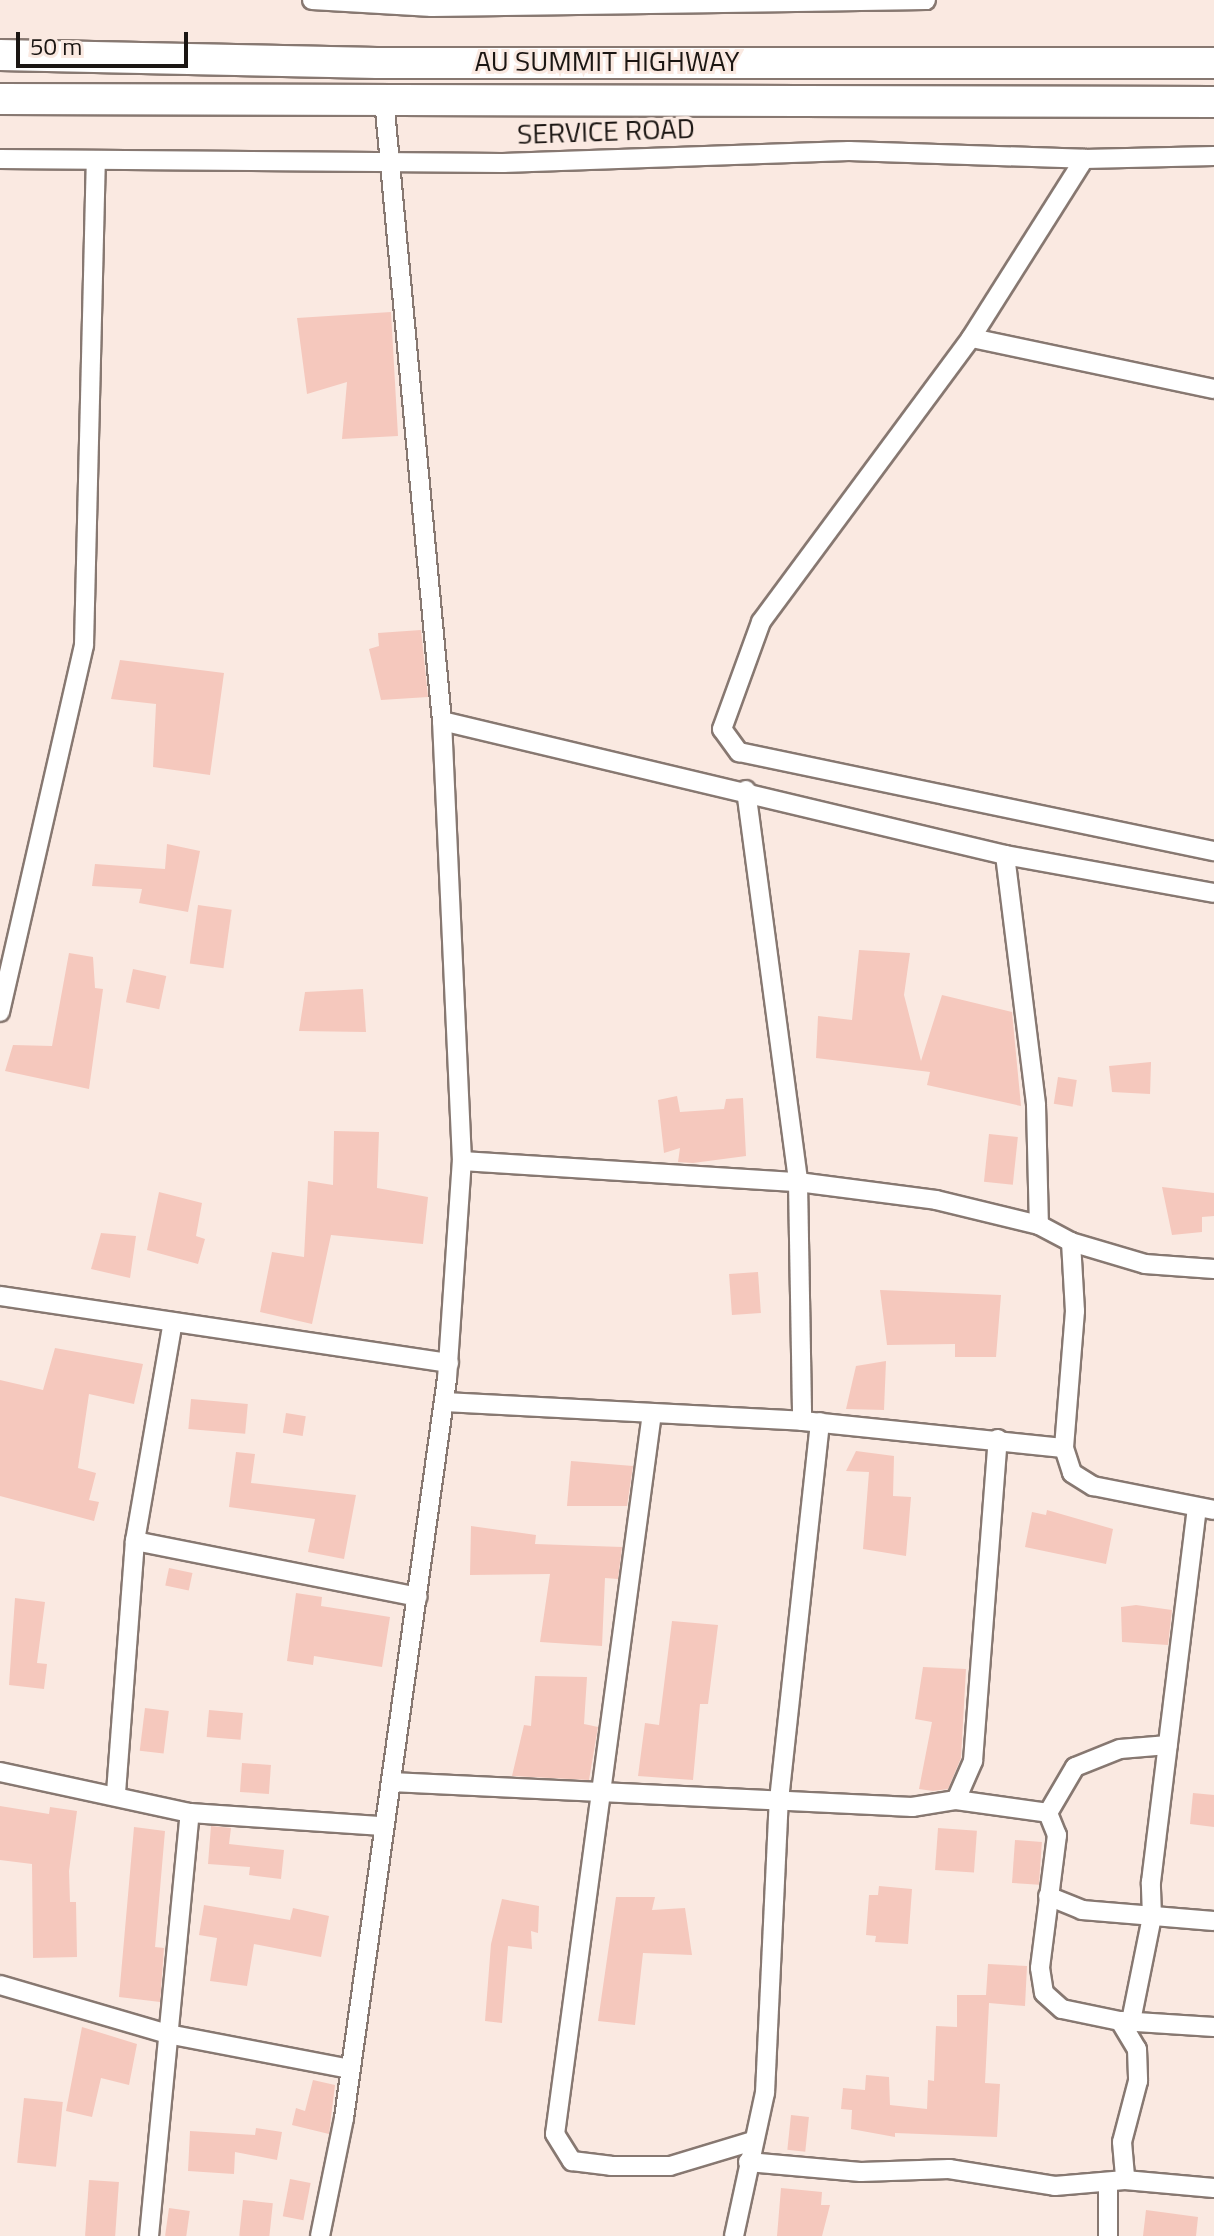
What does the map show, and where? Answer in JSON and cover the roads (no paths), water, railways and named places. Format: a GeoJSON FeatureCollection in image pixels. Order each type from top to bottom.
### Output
{"type":"FeatureCollection","features":[{"type":"Feature","properties":{"kind":"main road","name":"AU SUMMIT HIGHWAY"},"geometry":{"type":"LineString","coordinates":[[0,55],[377,63],[1214,63]]}},
{"type":"Feature","properties":{"kind":"main road","name":"AU SUMMIT HIGHWAY"},"geometry":{"type":"LineString","coordinates":[[0,99],[1214,102]]}},
{"type":"Feature","properties":{"kind":"street"},"geometry":{"type":"LineString","coordinates":[[312,0],[432,7],[568,2],[926,0]]}},
{"type":"Feature","properties":{"kind":"street"},"geometry":{"type":"LineString","coordinates":[[320,2236],[350,2069],[444,1402],[462,1161],[442,721],[387,162],[384,99]]}},
{"type":"Feature","properties":{"kind":"street","name":"SERVICE ROAD"},"geometry":{"type":"LineString","coordinates":[[0,159],[387,162],[849,151],[1084,159],[1214,156]]}},
{"type":"Feature","properties":{"kind":"street"},"geometry":{"type":"LineString","coordinates":[[1084,159],[971,338],[761,622],[722,729],[739,752],[1214,851]]}},
{"type":"Feature","properties":{"kind":"street"},"geometry":{"type":"LineString","coordinates":[[0,1012],[84,645],[96,160]]}},
{"type":"Feature","properties":{"kind":"street"},"geometry":{"type":"LineString","coordinates":[[971,338],[1214,389]]}},
{"type":"Feature","properties":{"kind":"street"},"geometry":{"type":"LineString","coordinates":[[442,721],[746,790],[1005,855],[1214,893]]}},
{"type":"Feature","properties":{"kind":"street"},"geometry":{"type":"LineString","coordinates":[[734,2236],[765,2093],[779,1800],[811,1422],[798,1182],[746,790]]}},
{"type":"Feature","properties":{"kind":"street"},"geometry":{"type":"LineString","coordinates":[[1005,855],[1036,1105],[1039,1225]]}},
{"type":"Feature","properties":{"kind":"street"},"geometry":{"type":"LineString","coordinates":[[462,1161],[798,1182],[936,1200],[1039,1225],[1071,1242],[1145,1264],[1214,1269]]}},
{"type":"Feature","properties":{"kind":"street"},"geometry":{"type":"LineString","coordinates":[[1071,1242],[1075,1311],[1064,1448],[1072,1473],[1093,1486],[1205,1510],[1168,1745],[1151,1882],[1152,1917],[1126,2021],[1137,2049],[1138,2081],[1122,2142],[1108,2236]]}},
{"type":"Feature","properties":{"kind":"street"},"geometry":{"type":"LineString","coordinates":[[0,1296],[449,1363]]}},
{"type":"Feature","properties":{"kind":"street"},"geometry":{"type":"LineString","coordinates":[[116,1793],[135,1541],[173,1322]]}},
{"type":"Feature","properties":{"kind":"street"},"geometry":{"type":"LineString","coordinates":[[444,1402],[811,1422],[1064,1448]]}},
{"type":"Feature","properties":{"kind":"street"},"geometry":{"type":"LineString","coordinates":[[652,1413],[599,1788],[555,2134],[572,2161],[611,2166],[670,2166],[753,2141]]}},
{"type":"Feature","properties":{"kind":"street"},"geometry":{"type":"LineString","coordinates":[[956,1800],[973,1761],[998,1439]]}},
{"type":"Feature","properties":{"kind":"street"},"geometry":{"type":"LineString","coordinates":[[135,1541],[417,1597]]}},
{"type":"Feature","properties":{"kind":"street"},"geometry":{"type":"LineString","coordinates":[[1048,1813],[1075,1767],[1120,1749],[1168,1745]]}},
{"type":"Feature","properties":{"kind":"street"},"geometry":{"type":"LineString","coordinates":[[0,1772],[116,1793],[190,1813],[383,1826]]}},
{"type":"Feature","properties":{"kind":"street"},"geometry":{"type":"LineString","coordinates":[[391,1782],[599,1788],[912,1807],[956,1800],[1048,1813]]}},
{"type":"Feature","properties":{"kind":"street"},"geometry":{"type":"LineString","coordinates":[[149,2236],[190,1813]]}},
{"type":"Feature","properties":{"kind":"street"},"geometry":{"type":"LineString","coordinates":[[1048,1813],[1057,1835],[1040,1968],[1044,1993],[1062,2009],[1126,2021],[1214,2027]]}},
{"type":"Feature","properties":{"kind":"street"},"geometry":{"type":"LineString","coordinates":[[1048,1896],[1082,1910],[1214,1921]]}},
{"type":"Feature","properties":{"kind":"street"},"geometry":{"type":"LineString","coordinates":[[0,1985],[168,2034],[350,2069]]}},
{"type":"Feature","properties":{"kind":"street"},"geometry":{"type":"LineString","coordinates":[[748,2162],[861,2172],[949,2169],[1055,2186],[1117,2182],[1214,2188]]}}]}
